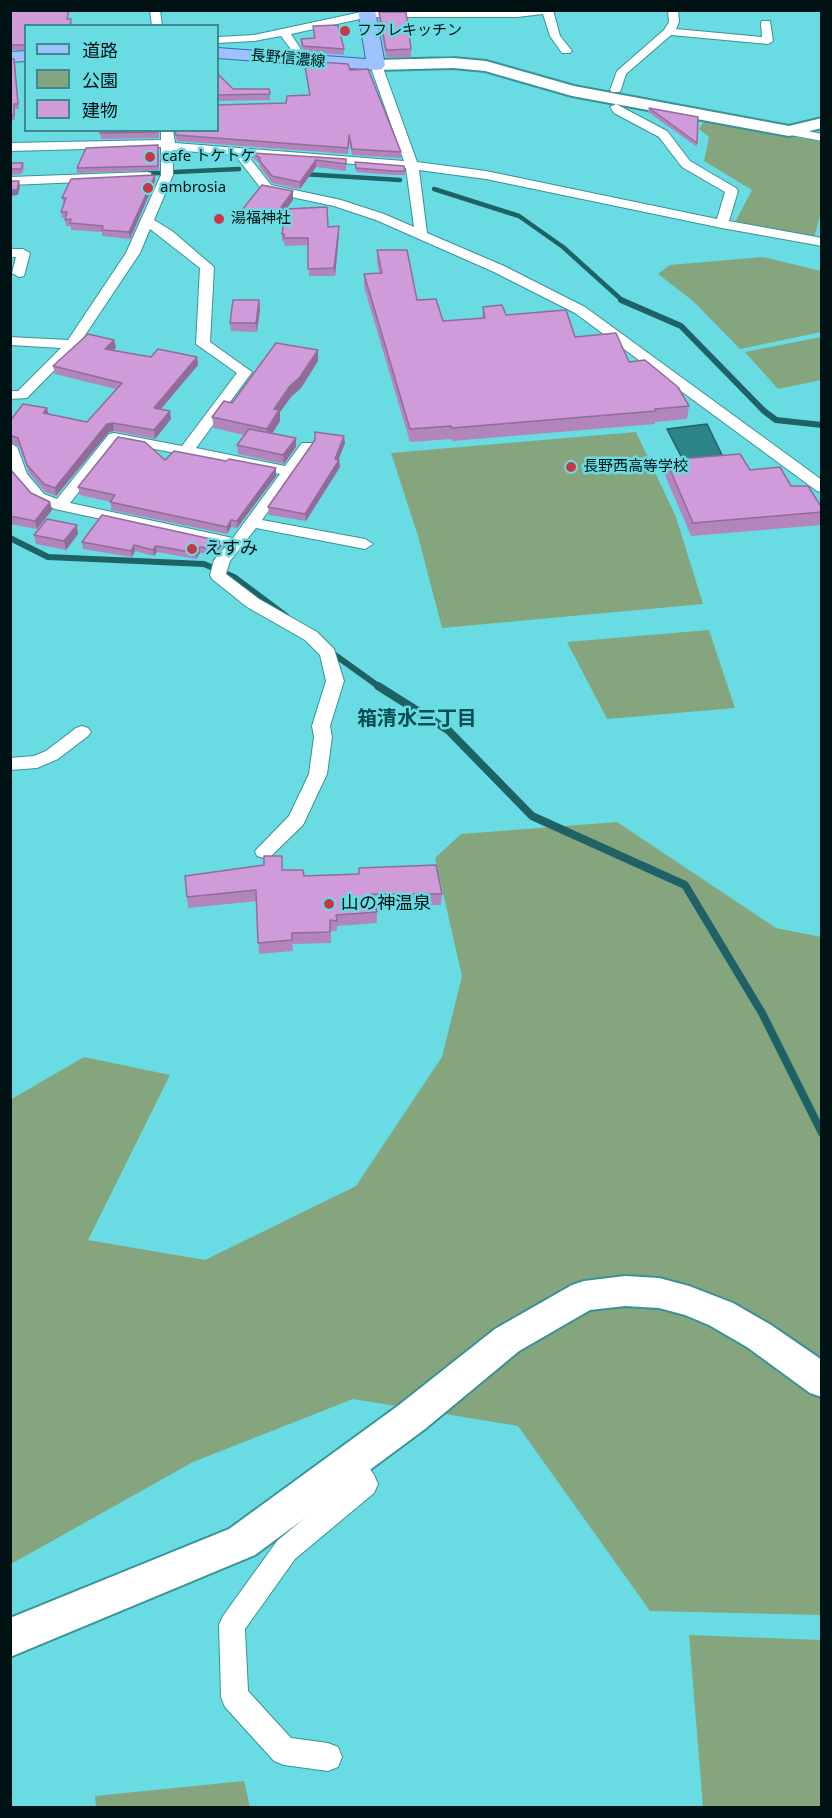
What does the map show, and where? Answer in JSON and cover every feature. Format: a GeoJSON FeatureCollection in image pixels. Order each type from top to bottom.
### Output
{"type":"FeatureCollection","features":[{"type":"Feature","properties":{"kind":"main road"},"geometry":{"type":"LineString","coordinates":[[366,13],[376,65]]}},
{"type":"Feature","properties":{"kind":"main road","name":"長野信濃線"},"geometry":{"type":"LineString","coordinates":[[219,53],[376,65]]}},
{"type":"Feature","properties":{"kind":"street"},"geometry":{"type":"LineString","coordinates":[[616,90],[621,74],[669,32],[675,22],[673,10]]}},
{"type":"Feature","properties":{"kind":"street"},"geometry":{"type":"LineString","coordinates":[[219,40],[285,33],[366,13],[548,11],[555,36],[566,51]]}},
{"type":"Feature","properties":{"kind":"street"},"geometry":{"type":"LineString","coordinates":[[669,32],[768,41],[766,23]]}},
{"type":"Feature","properties":{"kind":"street"},"geometry":{"type":"LineString","coordinates":[[285,33],[295,48],[298,60]]}},
{"type":"Feature","properties":{"kind":"street"},"geometry":{"type":"LineString","coordinates":[[421,235],[412,165],[376,65],[453,63],[486,66],[572,91],[822,138]]}},
{"type":"Feature","properties":{"kind":"street"},"geometry":{"type":"LineString","coordinates":[[616,108],[663,134],[686,164],[732,191],[722,224]]}},
{"type":"Feature","properties":{"kind":"street"},"geometry":{"type":"LineString","coordinates":[[789,131],[822,123]]}},
{"type":"Feature","properties":{"kind":"street"},"geometry":{"type":"LineString","coordinates":[[10,147],[168,140],[238,151],[412,165],[486,175],[722,224],[822,242]]}},
{"type":"Feature","properties":{"kind":"street"},"geometry":{"type":"LineString","coordinates":[[10,406],[16,395],[72,344],[116,282],[148,223],[167,176],[168,140]]}},
{"type":"Feature","properties":{"kind":"street"},"geometry":{"type":"LineString","coordinates":[[238,151],[267,188],[337,203],[380,217],[499,269],[580,310],[822,488]]}},
{"type":"Feature","properties":{"kind":"street"},"geometry":{"type":"LineString","coordinates":[[10,181],[167,176]]}},
{"type":"Feature","properties":{"kind":"street"},"geometry":{"type":"LineString","coordinates":[[148,223],[167,234],[207,267],[203,344],[245,372],[186,451]]}},
{"type":"Feature","properties":{"kind":"street"},"geometry":{"type":"LineString","coordinates":[[10,253],[23,253],[19,273]]}},
{"type":"Feature","properties":{"kind":"street"},"geometry":{"type":"LineString","coordinates":[[10,341],[72,344]]}},
{"type":"Feature","properties":{"kind":"street"},"geometry":{"type":"LineString","coordinates":[[60,506],[114,437],[289,471]]}},
{"type":"Feature","properties":{"kind":"street"},"geometry":{"type":"LineString","coordinates":[[10,447],[20,476],[39,497],[60,506],[237,544]]}},
{"type":"Feature","properties":{"kind":"street"},"geometry":{"type":"LineString","coordinates":[[264,850],[296,820],[318,774],[323,736],[321,726],[335,681],[328,653],[311,636],[253,603],[218,575],[222,561],[237,544],[307,447]]}},
{"type":"Feature","properties":{"kind":"street"},"geometry":{"type":"LineString","coordinates":[[252,523],[365,544]]}},
{"type":"Feature","properties":{"kind":"street"},"geometry":{"type":"LineString","coordinates":[[10,764],[37,762],[52,755],[82,732]]}},
{"type":"Feature","properties":{"kind":"street"},"geometry":{"type":"LineString","coordinates":[[10,1638],[242,1542],[412,1418],[507,1340],[584,1296],[625,1291],[659,1293],[689,1301],[721,1314],[759,1336],[822,1381]]}},
{"type":"Feature","properties":{"kind":"street"},"geometry":{"type":"LineString","coordinates":[[328,1757],[284,1752],[235,1697],[232,1625],[286,1550],[365,1484],[351,1462]]}},
{"type":"Feature","properties":{"kind":"green space"},"geometry":{"type":"Polygon","coordinates":[[[705,120],[821,142],[821,213],[814,237],[733,226],[752,190],[704,161],[709,137],[699,129],[705,120]]]}},
{"type":"Feature","properties":{"kind":"green space"},"geometry":{"type":"Polygon","coordinates":[[[763,257],[821,271],[821,332],[740,349],[693,301],[658,274],[670,265],[763,257]]]}},
{"type":"Feature","properties":{"kind":"green space"},"geometry":{"type":"Polygon","coordinates":[[[821,337],[821,380],[778,389],[745,352],[821,337]]]}},
{"type":"Feature","properties":{"kind":"green space"},"geometry":{"type":"Polygon","coordinates":[[[636,432],[676,517],[703,604],[442,628],[418,536],[391,453],[636,432]]]}},
{"type":"Feature","properties":{"kind":"green space"},"geometry":{"type":"Polygon","coordinates":[[[709,630],[735,708],[607,719],[567,642],[709,630]]]}},
{"type":"Feature","properties":{"kind":"green space"},"geometry":{"type":"Polygon","coordinates":[[[617,822],[776,928],[821,937],[821,1615],[650,1611],[518,1426],[353,1399],[193,1462],[11,1564],[10,1100],[84,1057],[170,1075],[88,1240],[205,1260],[356,1186],[442,1057],[462,976],[435,858],[461,834],[617,822]]]}},
{"type":"Feature","properties":{"kind":"green space"},"geometry":{"type":"Polygon","coordinates":[[[689,1635],[821,1640],[821,1807],[703,1807],[689,1635]]]}},
{"type":"Feature","properties":{"kind":"green space"},"geometry":{"type":"Polygon","coordinates":[[[244,1781],[250,1807],[96,1807],[95,1796],[244,1781]]]}},
{"type":"Feature","properties":{"kind":"water"},"geometry":{"type":"Polygon","coordinates":[[[707,424],[725,461],[685,464],[667,429],[707,424]]]}},
{"type":"Feature","properties":{"kind":"building"},"geometry":{"type":"Polygon","coordinates":[[[10,10],[69,10],[67,19],[71,19],[70,24],[24,24],[24,45],[10,45],[10,10]]]}},
{"type":"Feature","properties":{"kind":"building"},"geometry":{"type":"Polygon","coordinates":[[[379,12],[406,12],[411,49],[386,50],[379,12]]]}},
{"type":"Feature","properties":{"kind":"building"},"geometry":{"type":"Polygon","coordinates":[[[338,25],[344,49],[303,46],[301,39],[315,38],[313,26],[338,25]]]}},
{"type":"Feature","properties":{"kind":"building"},"geometry":{"type":"Polygon","coordinates":[[[10,59],[14,59],[18,104],[14,104],[14,115],[10,115],[10,59]]]}},
{"type":"Feature","properties":{"kind":"building"},"geometry":{"type":"Polygon","coordinates":[[[304,61],[348,64],[350,70],[368,69],[401,152],[352,149],[349,135],[348,148],[176,135],[175,132],[219,132],[219,105],[286,103],[287,96],[310,95],[304,61]]]}},
{"type":"Feature","properties":{"kind":"building"},"geometry":{"type":"Polygon","coordinates":[[[219,75],[233,89],[269,89],[270,94],[219,95],[219,75]]]}},
{"type":"Feature","properties":{"kind":"building"},"geometry":{"type":"Polygon","coordinates":[[[649,108],[698,117],[697,143],[649,108]]]}},
{"type":"Feature","properties":{"kind":"building"},"geometry":{"type":"Polygon","coordinates":[[[100,132],[158,132],[100,133],[100,132]]]}},
{"type":"Feature","properties":{"kind":"building"},"geometry":{"type":"Polygon","coordinates":[[[158,145],[158,166],[77,168],[86,148],[158,145]]]}},
{"type":"Feature","properties":{"kind":"building"},"geometry":{"type":"Polygon","coordinates":[[[253,153],[346,159],[346,164],[316,160],[300,182],[272,176],[259,160],[260,158],[253,153]]]}},
{"type":"Feature","properties":{"kind":"building"},"geometry":{"type":"Polygon","coordinates":[[[355,162],[404,166],[405,171],[356,168],[355,162]]]}},
{"type":"Feature","properties":{"kind":"building"},"geometry":{"type":"Polygon","coordinates":[[[10,163],[23,163],[21,169],[10,169],[10,163]]]}},
{"type":"Feature","properties":{"kind":"building"},"geometry":{"type":"Polygon","coordinates":[[[155,175],[129,232],[102,230],[103,226],[70,223],[71,219],[65,220],[67,212],[61,212],[66,198],[62,198],[71,179],[155,175]]]}},
{"type":"Feature","properties":{"kind":"building"},"geometry":{"type":"Polygon","coordinates":[[[10,181],[19,181],[17,190],[10,190],[10,181]]]}},
{"type":"Feature","properties":{"kind":"building"},"geometry":{"type":"Polygon","coordinates":[[[262,185],[293,191],[276,214],[238,215],[262,185]]]}},
{"type":"Feature","properties":{"kind":"building"},"geometry":{"type":"Polygon","coordinates":[[[327,207],[328,227],[339,226],[334,268],[308,269],[308,238],[284,238],[282,234],[286,209],[327,207]]]}},
{"type":"Feature","properties":{"kind":"building"},"geometry":{"type":"Polygon","coordinates":[[[377,250],[407,250],[417,300],[436,299],[443,321],[485,318],[483,307],[502,305],[506,315],[566,310],[575,337],[616,333],[629,362],[645,360],[678,387],[689,406],[655,409],[656,411],[452,428],[451,426],[410,429],[364,274],[382,273],[377,250]]]}},
{"type":"Feature","properties":{"kind":"building"},"geometry":{"type":"Polygon","coordinates":[[[233,300],[259,300],[256,323],[230,323],[233,300]]]}},
{"type":"Feature","properties":{"kind":"building"},"geometry":{"type":"Polygon","coordinates":[[[88,334],[114,340],[105,349],[151,357],[158,349],[197,357],[154,408],[170,411],[154,430],[107,424],[55,488],[44,484],[27,465],[18,438],[10,435],[10,421],[23,404],[47,408],[43,413],[87,422],[122,383],[53,366],[88,334]]]}},
{"type":"Feature","properties":{"kind":"building"},"geometry":{"type":"Polygon","coordinates":[[[276,343],[318,350],[274,409],[279,410],[267,429],[212,417],[224,401],[232,403],[276,343]]]}},
{"type":"Feature","properties":{"kind":"building"},"geometry":{"type":"Polygon","coordinates":[[[249,429],[296,438],[283,455],[237,445],[249,429]]]}},
{"type":"Feature","properties":{"kind":"building"},"geometry":{"type":"Polygon","coordinates":[[[315,432],[344,436],[335,459],[339,460],[305,514],[268,507],[315,440],[315,432]]]}},
{"type":"Feature","properties":{"kind":"building"},"geometry":{"type":"Polygon","coordinates":[[[118,437],[145,442],[165,460],[174,451],[276,468],[237,521],[231,520],[227,527],[110,502],[115,495],[78,487],[118,437]]]}},
{"type":"Feature","properties":{"kind":"building"},"geometry":{"type":"Polygon","coordinates":[[[740,454],[750,470],[780,467],[791,486],[808,486],[822,508],[822,512],[693,523],[666,460],[740,454]]]}},
{"type":"Feature","properties":{"kind":"building"},"geometry":{"type":"Polygon","coordinates":[[[10,469],[31,493],[50,502],[35,521],[10,516],[10,469]]]}},
{"type":"Feature","properties":{"kind":"building"},"geometry":{"type":"Polygon","coordinates":[[[102,515],[220,541],[215,549],[200,547],[196,553],[156,546],[153,550],[134,545],[131,551],[82,542],[102,515]]]}},
{"type":"Feature","properties":{"kind":"building"},"geometry":{"type":"Polygon","coordinates":[[[47,519],[77,525],[64,541],[34,535],[47,519]]]}},
{"type":"Feature","properties":{"kind":"building"},"geometry":{"type":"Polygon","coordinates":[[[264,856],[282,856],[282,870],[303,870],[304,876],[359,874],[359,868],[436,865],[442,894],[372,894],[377,912],[336,915],[337,921],[330,920],[330,932],[292,933],[292,940],[258,943],[256,890],[187,897],[185,876],[264,865],[264,856]]]}},
{"type":"Feature","properties":{"kind":"waterway"},"geometry":{"type":"LineString","coordinates":[[175,172],[239,169]]}},
{"type":"Feature","properties":{"kind":"waterway"},"geometry":{"type":"LineString","coordinates":[[143,173],[160,173]]}},
{"type":"Feature","properties":{"kind":"waterway"},"geometry":{"type":"LineString","coordinates":[[303,174],[400,180]]}},
{"type":"Feature","properties":{"kind":"waterway"},"geometry":{"type":"LineString","coordinates":[[434,189],[519,216],[563,247],[623,301]]}},
{"type":"Feature","properties":{"kind":"waterway"},"geometry":{"type":"LineString","coordinates":[[623,301],[681,326],[764,411],[776,420],[822,425]]}},
{"type":"Feature","properties":{"kind":"waterway"},"geometry":{"type":"LineString","coordinates":[[10,538],[48,557],[204,564],[234,577],[286,616]]}},
{"type":"Feature","properties":{"kind":"waterway"},"geometry":{"type":"LineString","coordinates":[[328,650],[380,687]]}},
{"type":"Feature","properties":{"kind":"waterway"},"geometry":{"type":"LineString","coordinates":[[380,687],[448,730],[532,816],[685,885],[762,1013],[822,1133]]}},
{"type":"Feature","properties":{"kind":"place","name":"フフレキッチン"},"geometry":{"type":"Point","coordinates":[345,31]}},
{"type":"Feature","properties":{"kind":"place","name":"cafe トケトケ"},"geometry":{"type":"Point","coordinates":[150,157]}},
{"type":"Feature","properties":{"kind":"place","name":"ambrosia"},"geometry":{"type":"Point","coordinates":[148,188]}},
{"type":"Feature","properties":{"kind":"place","name":"湯福神社"},"geometry":{"type":"Point","coordinates":[219,219]}},
{"type":"Feature","properties":{"kind":"place","name":"長野西高等学校"},"geometry":{"type":"Point","coordinates":[571,467]}},
{"type":"Feature","properties":{"kind":"place","name":"えすみ"},"geometry":{"type":"Point","coordinates":[192,549]}},
{"type":"Feature","properties":{"kind":"place","name":"山の神温泉"},"geometry":{"type":"Point","coordinates":[329,904]}},
{"type":"Feature","properties":{"kind":"district","name":"箱清水三丁目"},"geometry":{"type":"Point","coordinates":[417,719]}}]}
